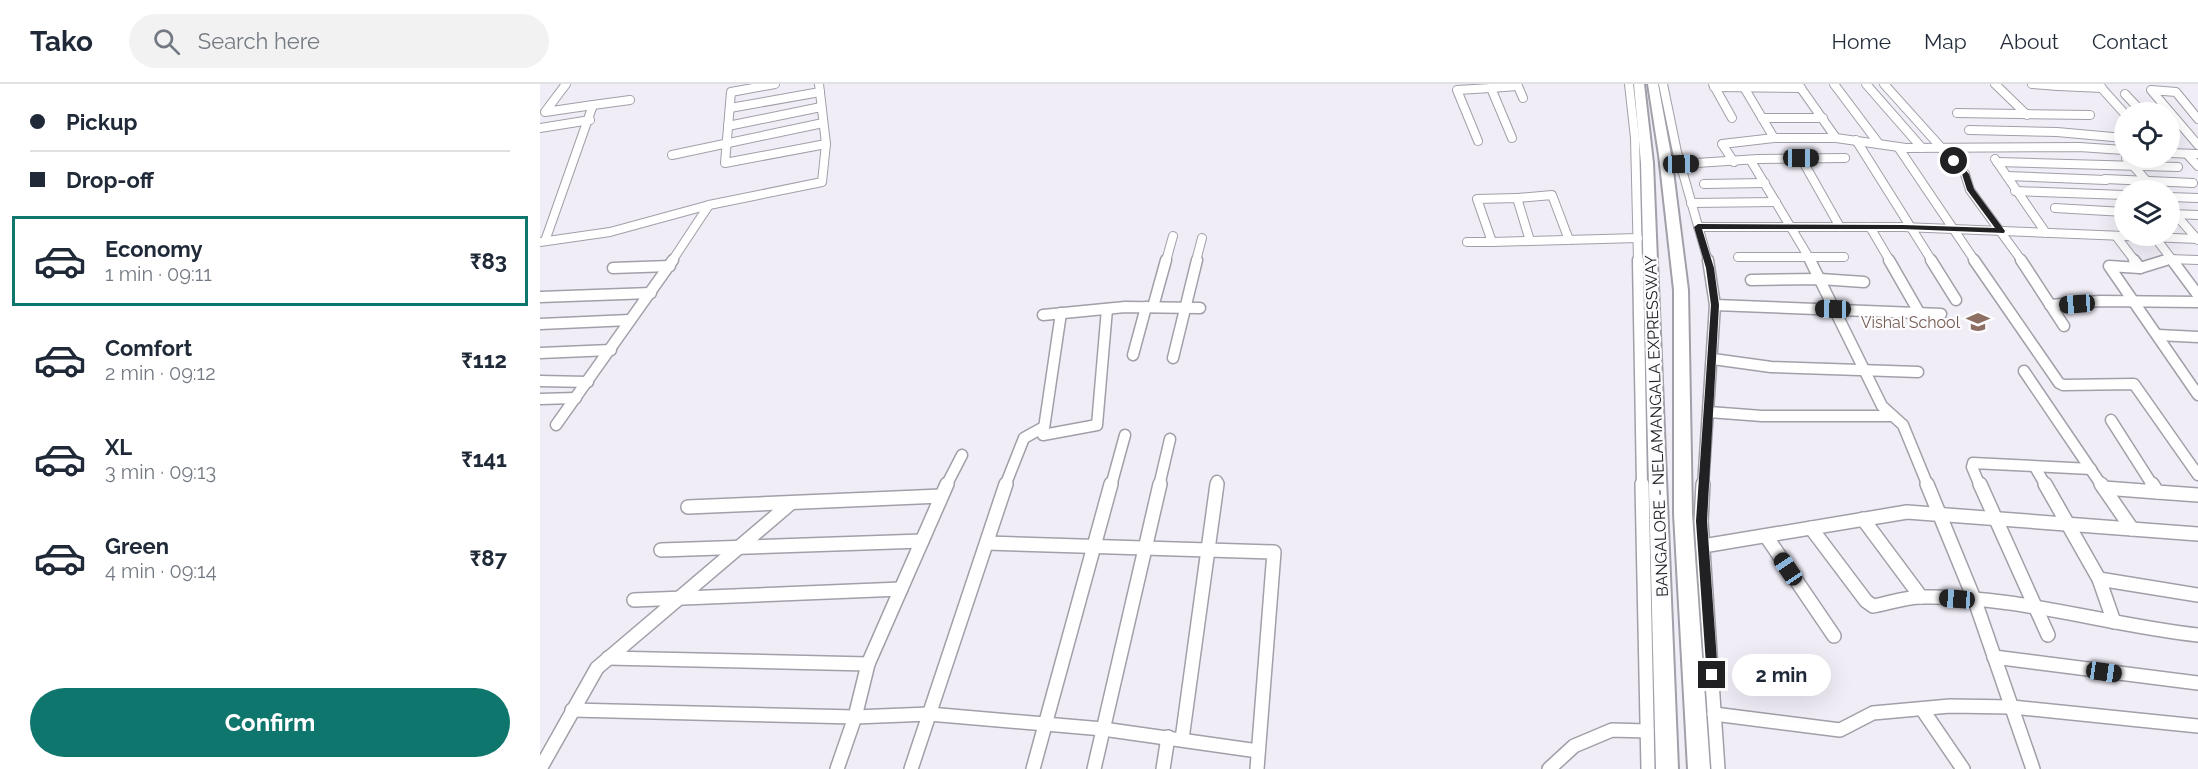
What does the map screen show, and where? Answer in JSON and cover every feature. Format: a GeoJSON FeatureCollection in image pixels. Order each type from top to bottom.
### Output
{"type":"FeatureCollection","features":[{"type":"Feature","properties":{"kind":"highway","name":"BANGALORE - NELAMANGALA EXPRESSWAY"},"geometry":{"type":"LineString","coordinates":[[1639,84],[1648,187],[1667,769]]}},
{"type":"Feature","properties":{"kind":"highway","name":"BANGALORE - NELAMANGALA EXPRESSWAY"},"geometry":{"type":"LineString","coordinates":[[1653,84],[1665,155],[1681,290],[1683,514],[1699,769]]}},
{"type":"Feature","properties":{"kind":"street"},"geometry":{"type":"LineString","coordinates":[[566,84],[545,112],[630,100]]}},
{"type":"Feature","properties":{"kind":"street"},"geometry":{"type":"LineString","coordinates":[[774,84],[731,92],[725,163],[826,144]]}},
{"type":"Feature","properties":{"kind":"street"},"geometry":{"type":"LineString","coordinates":[[1629,84],[1635,138],[1638,238],[1648,769]]}},
{"type":"Feature","properties":{"kind":"street"},"geometry":{"type":"LineString","coordinates":[[1663,84],[1671,129],[1710,268],[1715,305],[1701,521],[1718,769]]}},
{"type":"Feature","properties":{"kind":"street"},"geometry":{"type":"LineString","coordinates":[[1834,84],[1879,144]]}},
{"type":"Feature","properties":{"kind":"street"},"geometry":{"type":"LineString","coordinates":[[1866,84],[1922,148]]}},
{"type":"Feature","properties":{"kind":"street"},"geometry":{"type":"LineString","coordinates":[[1884,84],[1965,174],[1970,190],[2001,231],[2064,326]]}},
{"type":"Feature","properties":{"kind":"street"},"geometry":{"type":"LineString","coordinates":[[1995,84],[2027,115]]}},
{"type":"Feature","properties":{"kind":"street"},"geometry":{"type":"LineString","coordinates":[[2032,84],[2100,86],[2114,102]]}},
{"type":"Feature","properties":{"kind":"street"},"geometry":{"type":"LineString","coordinates":[[1478,141],[1457,90],[1517,85],[1523,98]]}},
{"type":"Feature","properties":{"kind":"street"},"geometry":{"type":"LineString","coordinates":[[1713,86],[1800,86],[1836,138]]}},
{"type":"Feature","properties":{"kind":"street"},"geometry":{"type":"LineString","coordinates":[[1713,86],[1732,118]]}},
{"type":"Feature","properties":{"kind":"street"},"geometry":{"type":"LineString","coordinates":[[1743,86],[1774,138]]}},
{"type":"Feature","properties":{"kind":"street"},"geometry":{"type":"LineString","coordinates":[[1491,87],[1512,138]]}},
{"type":"Feature","properties":{"kind":"street"},"geometry":{"type":"LineString","coordinates":[[2150,87],[2161,102]]}},
{"type":"Feature","properties":{"kind":"street"},"geometry":{"type":"LineString","coordinates":[[2150,87],[2176,92],[2198,119]]}},
{"type":"Feature","properties":{"kind":"street"},"geometry":{"type":"LineString","coordinates":[[593,105],[590,120],[543,241],[610,232],[709,205],[822,182],[826,144],[819,88],[730,108]]}},
{"type":"Feature","properties":{"kind":"street"},"geometry":{"type":"LineString","coordinates":[[2126,94],[2133,102]]}},
{"type":"Feature","properties":{"kind":"street"},"geometry":{"type":"LineString","coordinates":[[2180,104],[2187,105]]}},
{"type":"Feature","properties":{"kind":"street"},"geometry":{"type":"LineString","coordinates":[[728,126],[821,106]]}},
{"type":"Feature","properties":{"kind":"street"},"geometry":{"type":"LineString","coordinates":[[2046,233],[1997,162],[1957,113],[2090,115]]}},
{"type":"Feature","properties":{"kind":"street"},"geometry":{"type":"LineString","coordinates":[[1762,118],[1823,118]]}},
{"type":"Feature","properties":{"kind":"street"},"geometry":{"type":"LineString","coordinates":[[540,128],[590,120]]}},
{"type":"Feature","properties":{"kind":"street"},"geometry":{"type":"LineString","coordinates":[[672,155],[823,123]]}},
{"type":"Feature","properties":{"kind":"street"},"geometry":{"type":"LineString","coordinates":[[2180,124],[2198,145]]}},
{"type":"Feature","properties":{"kind":"street"},"geometry":{"type":"LineString","coordinates":[[1969,130],[2057,132],[2114,137]]}},
{"type":"Feature","properties":{"kind":"street"},"geometry":{"type":"LineString","coordinates":[[2109,137],[2114,143]]}},
{"type":"Feature","properties":{"kind":"street"},"geometry":{"type":"LineString","coordinates":[[1734,162],[1722,144],[1774,138],[1836,138],[1922,148],[2077,147],[2114,152]]}},
{"type":"Feature","properties":{"kind":"street"},"geometry":{"type":"LineString","coordinates":[[1856,141],[1956,300]]}},
{"type":"Feature","properties":{"kind":"street"},"geometry":{"type":"LineString","coordinates":[[1898,147],[2059,383],[2064,385],[2134,384],[2198,476]]}},
{"type":"Feature","properties":{"kind":"street"},"geometry":{"type":"LineString","coordinates":[[2077,147],[2114,188]]}},
{"type":"Feature","properties":{"kind":"street"},"geometry":{"type":"LineString","coordinates":[[2180,151],[2198,165]]}},
{"type":"Feature","properties":{"kind":"street"},"geometry":{"type":"LineString","coordinates":[[2180,154],[2198,154]]}},
{"type":"Feature","properties":{"kind":"street"},"geometry":{"type":"LineString","coordinates":[[1801,158],[1840,227]]}},
{"type":"Feature","properties":{"kind":"street"},"geometry":{"type":"LineString","coordinates":[[1681,164],[1845,158]]}},
{"type":"Feature","properties":{"kind":"street"},"geometry":{"type":"LineString","coordinates":[[1751,161],[1809,256],[1882,406],[1903,425],[1975,601],[2033,769]]}},
{"type":"Feature","properties":{"kind":"street"},"geometry":{"type":"LineString","coordinates":[[1997,162],[2114,166]]}},
{"type":"Feature","properties":{"kind":"street"},"geometry":{"type":"LineString","coordinates":[[2136,168],[2146,180]]}},
{"type":"Feature","properties":{"kind":"street"},"geometry":{"type":"LineString","coordinates":[[2007,176],[2114,180]]}},
{"type":"Feature","properties":{"kind":"street"},"geometry":{"type":"LineString","coordinates":[[2180,182],[2193,183]]}},
{"type":"Feature","properties":{"kind":"street"},"geometry":{"type":"LineString","coordinates":[[1704,184],[1765,183]]}},
{"type":"Feature","properties":{"kind":"street"},"geometry":{"type":"LineString","coordinates":[[2015,191],[2114,197]]}},
{"type":"Feature","properties":{"kind":"street"},"geometry":{"type":"LineString","coordinates":[[1492,242],[1478,199],[1551,195],[1569,240]]}},
{"type":"Feature","properties":{"kind":"street"},"geometry":{"type":"LineString","coordinates":[[2180,197],[2198,198]]}},
{"type":"Feature","properties":{"kind":"street"},"geometry":{"type":"LineString","coordinates":[[1517,198],[1530,241]]}},
{"type":"Feature","properties":{"kind":"street"},"geometry":{"type":"LineString","coordinates":[[1691,203],[1776,201]]}},
{"type":"Feature","properties":{"kind":"street"},"geometry":{"type":"LineString","coordinates":[[556,425],[670,266],[709,205]]}},
{"type":"Feature","properties":{"kind":"street"},"geometry":{"type":"LineString","coordinates":[[2055,208],[2114,211]]}},
{"type":"Feature","properties":{"kind":"street"},"geometry":{"type":"LineString","coordinates":[[2180,214],[2198,214]]}},
{"type":"Feature","properties":{"kind":"street"},"geometry":{"type":"LineString","coordinates":[[2180,222],[2198,239]]}},
{"type":"Feature","properties":{"kind":"street"},"geometry":{"type":"LineString","coordinates":[[1698,227],[1910,227],[2114,236]]}},
{"type":"Feature","properties":{"kind":"street"},"geometry":{"type":"LineString","coordinates":[[1870,227],[1920,314]]}},
{"type":"Feature","properties":{"kind":"street"},"geometry":{"type":"LineString","coordinates":[[1133,355],[1173,236]]}},
{"type":"Feature","properties":{"kind":"street"},"geometry":{"type":"LineString","coordinates":[[1173,358],[1202,238]]}},
{"type":"Feature","properties":{"kind":"street"},"geometry":{"type":"LineString","coordinates":[[1467,242],[1638,238]]}},
{"type":"Feature","properties":{"kind":"street"},"geometry":{"type":"LineString","coordinates":[[2180,238],[2198,239]]}},
{"type":"Feature","properties":{"kind":"street"},"geometry":{"type":"LineString","coordinates":[[2124,246],[2140,268]]}},
{"type":"Feature","properties":{"kind":"street"},"geometry":{"type":"LineString","coordinates":[[2161,246],[2198,295]]}},
{"type":"Feature","properties":{"kind":"street"},"geometry":{"type":"LineString","coordinates":[[1738,257],[1844,257]]}},
{"type":"Feature","properties":{"kind":"street"},"geometry":{"type":"LineString","coordinates":[[2198,260],[2169,259],[2140,268],[2109,266],[2198,395]]}},
{"type":"Feature","properties":{"kind":"street"},"geometry":{"type":"LineString","coordinates":[[613,268],[670,266]]}},
{"type":"Feature","properties":{"kind":"street"},"geometry":{"type":"LineString","coordinates":[[1751,280],[1820,279],[1864,282]]}},
{"type":"Feature","properties":{"kind":"street"},"geometry":{"type":"LineString","coordinates":[[2187,281],[2198,281]]}},
{"type":"Feature","properties":{"kind":"street"},"geometry":{"type":"LineString","coordinates":[[540,297],[651,293]]}},
{"type":"Feature","properties":{"kind":"street"},"geometry":{"type":"LineString","coordinates":[[2050,306],[2100,301],[2198,302]]}},
{"type":"Feature","properties":{"kind":"street"},"geometry":{"type":"LineString","coordinates":[[1715,305],[1941,314]]}},
{"type":"Feature","properties":{"kind":"street"},"geometry":{"type":"LineString","coordinates":[[1043,315],[1150,307],[1200,308]]}},
{"type":"Feature","properties":{"kind":"street"},"geometry":{"type":"LineString","coordinates":[[1061,314],[1043,435],[1097,425],[1107,309]]}},
{"type":"Feature","properties":{"kind":"street"},"geometry":{"type":"LineString","coordinates":[[540,324],[630,320]]}},
{"type":"Feature","properties":{"kind":"street"},"geometry":{"type":"LineString","coordinates":[[2158,335],[2198,337]]}},
{"type":"Feature","properties":{"kind":"street"},"geometry":{"type":"LineString","coordinates":[[540,353],[611,350]]}},
{"type":"Feature","properties":{"kind":"street"},"geometry":{"type":"LineString","coordinates":[[1713,359],[1771,367],[1918,372]]}},
{"type":"Feature","properties":{"kind":"street"},"geometry":{"type":"LineString","coordinates":[[2024,371],[2132,529]]}},
{"type":"Feature","properties":{"kind":"street"},"geometry":{"type":"LineString","coordinates":[[540,381],[588,382]]}},
{"type":"Feature","properties":{"kind":"street"},"geometry":{"type":"LineString","coordinates":[[540,399],[576,398]]}},
{"type":"Feature","properties":{"kind":"street"},"geometry":{"type":"LineString","coordinates":[[1709,412],[1762,416],[1892,416]]}},
{"type":"Feature","properties":{"kind":"street"},"geometry":{"type":"LineString","coordinates":[[2111,420],[2157,492]]}},
{"type":"Feature","properties":{"kind":"street"},"geometry":{"type":"LineString","coordinates":[[912,769],[1016,454],[1024,438],[1044,427]]}},
{"type":"Feature","properties":{"kind":"street"},"geometry":{"type":"LineString","coordinates":[[1033,769],[1125,435]]}},
{"type":"Feature","properties":{"kind":"street"},"geometry":{"type":"LineString","coordinates":[[1094,769],[1170,439]]}},
{"type":"Feature","properties":{"kind":"street"},"geometry":{"type":"LineString","coordinates":[[837,769],[855,717],[868,664],[941,496],[962,454]]}},
{"type":"Feature","properties":{"kind":"street"},"geometry":{"type":"LineString","coordinates":[[2048,635],[1972,467],[1973,463],[2091,469]]}},
{"type":"Feature","properties":{"kind":"street"},"geometry":{"type":"LineString","coordinates":[[2035,467],[2099,579],[2114,622]]}},
{"type":"Feature","properties":{"kind":"street"},"geometry":{"type":"LineString","coordinates":[[1163,769],[1175,738],[1208,549],[1217,481]]}},
{"type":"Feature","properties":{"kind":"street"},"geometry":{"type":"LineString","coordinates":[[2104,488],[2198,495]]}},
{"type":"Feature","properties":{"kind":"street"},"geometry":{"type":"LineString","coordinates":[[688,507],[941,496]]}},
{"type":"Feature","properties":{"kind":"street"},"geometry":{"type":"LineString","coordinates":[[540,769],[597,668],[790,503]]}},
{"type":"Feature","properties":{"kind":"street"},"geometry":{"type":"LineString","coordinates":[[1703,546],[1907,512],[2198,534]]}},
{"type":"Feature","properties":{"kind":"street"},"geometry":{"type":"LineString","coordinates":[[1863,519],[1921,597]]}},
{"type":"Feature","properties":{"kind":"street"},"geometry":{"type":"LineString","coordinates":[[1811,528],[1869,604],[1873,606],[1921,597],[2034,605],[2153,630],[2198,635]]}},
{"type":"Feature","properties":{"kind":"street"},"geometry":{"type":"LineString","coordinates":[[1766,536],[1834,636]]}},
{"type":"Feature","properties":{"kind":"street"},"geometry":{"type":"LineString","coordinates":[[661,550],[922,541]]}},
{"type":"Feature","properties":{"kind":"street"},"geometry":{"type":"LineString","coordinates":[[987,543],[1274,552],[1257,769]]}},
{"type":"Feature","properties":{"kind":"street"},"geometry":{"type":"LineString","coordinates":[[2099,579],[2198,595]]}},
{"type":"Feature","properties":{"kind":"street"},"geometry":{"type":"LineString","coordinates":[[634,600],[901,590]]}},
{"type":"Feature","properties":{"kind":"street"},"geometry":{"type":"LineString","coordinates":[[1994,657],[2198,683]]}},
{"type":"Feature","properties":{"kind":"street"},"geometry":{"type":"LineString","coordinates":[[609,658],[868,664]]}},
{"type":"Feature","properties":{"kind":"street"},"geometry":{"type":"LineString","coordinates":[[1714,714],[1840,730],[1860,722],[1873,713],[1950,706],[2012,707],[2198,726]]}},
{"type":"Feature","properties":{"kind":"street"},"geometry":{"type":"LineString","coordinates":[[1922,709],[1963,769]]}},
{"type":"Feature","properties":{"kind":"street"},"geometry":{"type":"LineString","coordinates":[[572,710],[855,717],[929,714],[1103,729],[1258,752]]}},
{"type":"Feature","properties":{"kind":"street"},"geometry":{"type":"LineString","coordinates":[[1549,769],[1574,746],[1612,729],[1647,732]]}},
{"type":"Feature","properties":{"kind":"place","name":"Vishal School"},"geometry":{"type":"Point","coordinates":[1978,322]}},
{"type":"Feature","properties":{"kind":"route"},"geometry":{"type":"LineString","coordinates":[[1712,675],[1701,521],[1716,322],[1710,268],[1698,227],[1903,227],[2001,231],[1970,190],[1965,174],[1954,161]]}}]}
